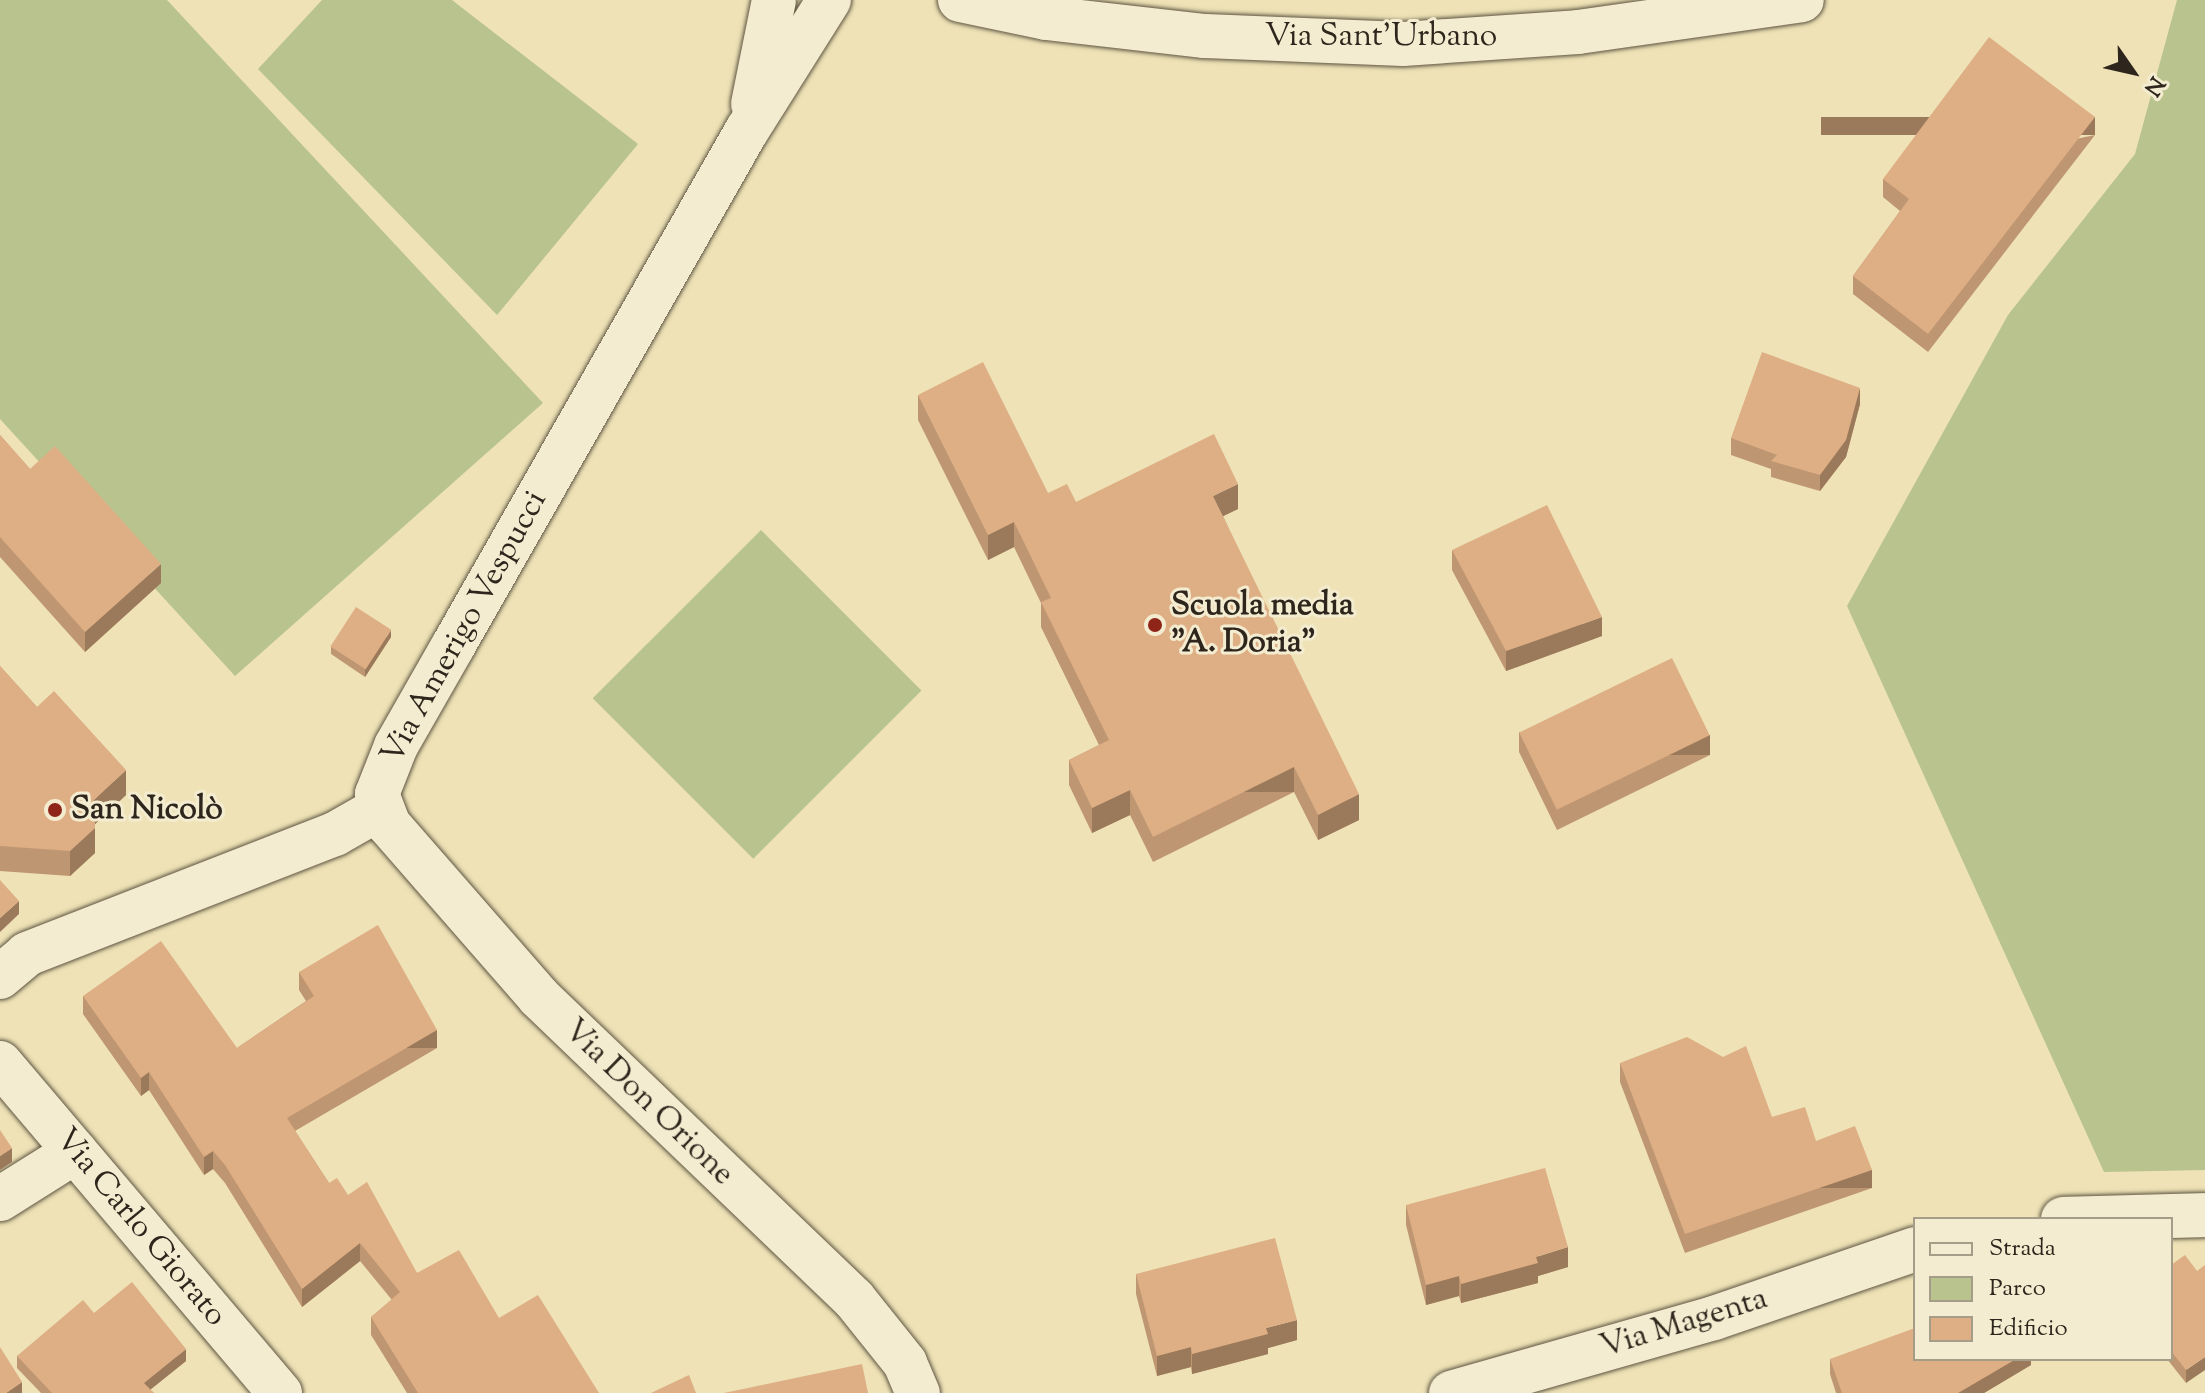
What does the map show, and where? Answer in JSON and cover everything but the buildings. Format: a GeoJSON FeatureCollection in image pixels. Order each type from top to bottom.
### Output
{"type":"FeatureCollection","features":[{"type":"Feature","properties":{"kind":"street","name":"Via Amerigo Vespucci"},"geometry":{"type":"LineString","coordinates":[[747,130],[774,0]]}},
{"type":"Feature","properties":{"kind":"street","name":"Via Amerigo Vespucci"},"geometry":{"type":"LineString","coordinates":[[0,977],[27,954],[335,834],[379,809],[381,778],[396,746],[747,130],[829,0]]}},
{"type":"Feature","properties":{"kind":"street","name":"Via Sant'Urbano"},"geometry":{"type":"LineString","coordinates":[[960,0],[1046,18],[1205,36],[1403,44],[1578,32],[1802,0]]}},
{"type":"Feature","properties":{"kind":"street","name":"Via Don Orione"},"geometry":{"type":"LineString","coordinates":[[379,809],[560,1019],[854,1299],[905,1363],[918,1393]]}},
{"type":"Feature","properties":{"kind":"street","name":"Via Carlo Giorato"},"geometry":{"type":"LineString","coordinates":[[0,1063],[280,1393]]}},
{"type":"Feature","properties":{"kind":"street"},"geometry":{"type":"LineString","coordinates":[[0,1199],[75,1152]]}},
{"type":"Feature","properties":{"kind":"street"},"geometry":{"type":"LineString","coordinates":[[2134,1217],[2205,1215]]}},
{"type":"Feature","properties":{"kind":"street","name":"Via Magenta"},"geometry":{"type":"LineString","coordinates":[[1451,1393],[1714,1318],[1913,1250]]}},
{"type":"Feature","properties":{"kind":"green space"},"geometry":{"type":"Polygon","coordinates":[[[0,0],[167,0],[543,403],[235,676],[0,419],[0,0]]]}},
{"type":"Feature","properties":{"kind":"green space"},"geometry":{"type":"Polygon","coordinates":[[[322,0],[452,0],[638,144],[497,315],[258,69],[322,0]]]}},
{"type":"Feature","properties":{"kind":"green space"},"geometry":{"type":"Polygon","coordinates":[[[2177,0],[2205,0],[2205,1170],[2104,1172],[1847,606],[2008,315],[2135,154],[2177,0]]]}},
{"type":"Feature","properties":{"kind":"green space"},"geometry":{"type":"Polygon","coordinates":[[[761,530],[922,691],[753,859],[593,698],[761,530]]]}},
{"type":"Feature","properties":{"kind":"place","name":"Scuola media \"A. Doria\""},"geometry":{"type":"Point","coordinates":[1155,625]}},
{"type":"Feature","properties":{"kind":"place","name":"San Nicolò"},"geometry":{"type":"Point","coordinates":[55,810]}}]}
